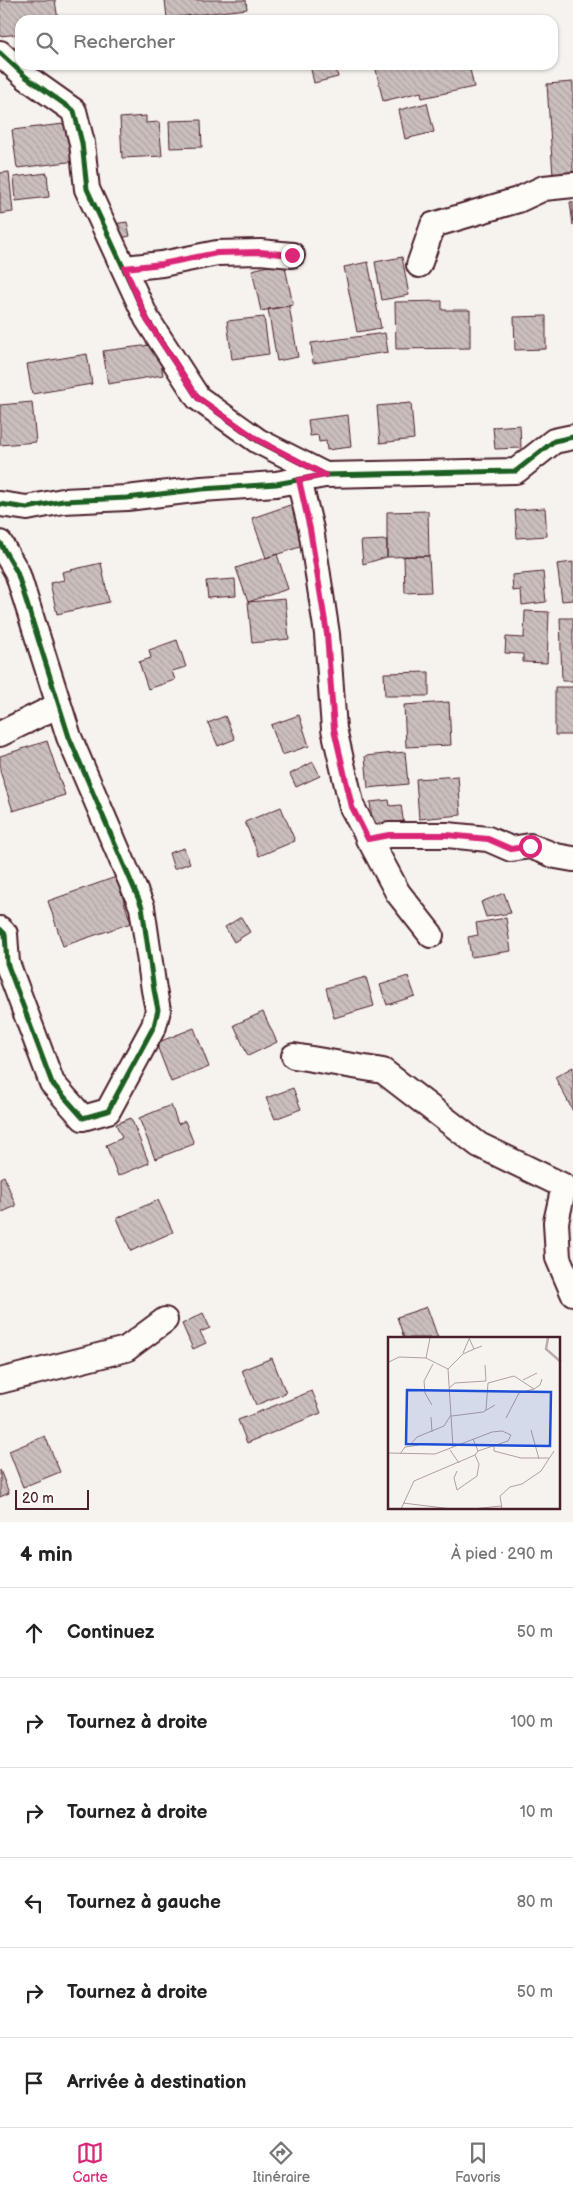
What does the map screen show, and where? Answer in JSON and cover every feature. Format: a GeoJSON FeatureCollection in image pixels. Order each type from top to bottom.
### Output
{"type":"FeatureCollection","features":[{"type":"Feature","properties":{"kind":"street"},"geometry":{"type":"LineString","coordinates":[[0,53],[15,67]]}},
{"type":"Feature","properties":{"kind":"street"},"geometry":{"type":"LineString","coordinates":[[18,70],[74,111],[82,143],[87,190],[125,268],[147,320],[198,398],[258,440],[325,475]]}},
{"type":"Feature","properties":{"kind":"street"},"geometry":{"type":"LineString","coordinates":[[419,265],[433,226],[518,200],[544,188],[573,185]]}},
{"type":"Feature","properties":{"kind":"street"},"geometry":{"type":"LineString","coordinates":[[125,268],[162,264],[217,253],[260,252],[292,255]]}},
{"type":"Feature","properties":{"kind":"street"},"geometry":{"type":"LineString","coordinates":[[0,504],[28,508],[63,500],[127,498],[202,489],[276,484],[325,475],[516,471],[554,441],[573,437]]}},
{"type":"Feature","properties":{"kind":"street"},"geometry":{"type":"LineString","coordinates":[[299,480],[310,529],[327,634],[334,729],[352,807],[398,893],[431,936]]}},
{"type":"Feature","properties":{"kind":"street"},"geometry":{"type":"LineString","coordinates":[[0,543],[17,572],[69,737],[142,906],[158,1010],[154,1026],[108,1111],[83,1118],[52,1083],[7,963],[2,932]]}},
{"type":"Feature","properties":{"kind":"street"},"geometry":{"type":"LineString","coordinates":[[0,734],[59,704]]}},
{"type":"Feature","properties":{"kind":"street"},"geometry":{"type":"LineString","coordinates":[[368,839],[389,835],[488,839],[511,849],[530,846],[556,856],[573,859]]}},
{"type":"Feature","properties":{"kind":"street"},"geometry":{"type":"LineString","coordinates":[[294,1056],[383,1071],[479,1145],[564,1186],[556,1222],[558,1258],[573,1293]]}},
{"type":"Feature","properties":{"kind":"street"},"geometry":{"type":"LineString","coordinates":[[0,1381],[126,1349],[165,1320]]}},
{"type":"Feature","properties":{"kind":"building"},"geometry":{"type":"Polygon","coordinates":[[[0,0],[55,0],[57,15],[15,15],[15,34],[0,36],[0,0]]]}},
{"type":"Feature","properties":{"kind":"building"},"geometry":{"type":"Polygon","coordinates":[[[165,0],[246,0],[247,9],[194,15],[167,15],[165,0]]]}},
{"type":"Feature","properties":{"kind":"building"},"geometry":{"type":"Polygon","coordinates":[[[311,70],[336,70],[338,77],[314,83],[311,70]]]}},
{"type":"Feature","properties":{"kind":"building"},"geometry":{"type":"Polygon","coordinates":[[[376,70],[470,70],[474,87],[422,98],[421,92],[383,101],[376,70]]]}},
{"type":"Feature","properties":{"kind":"building"},"geometry":{"type":"Polygon","coordinates":[[[573,82],[573,174],[553,176],[547,84],[573,82]]]}},
{"type":"Feature","properties":{"kind":"building"},"geometry":{"type":"Polygon","coordinates":[[[427,103],[434,132],[405,139],[399,110],[427,103]]]}},
{"type":"Feature","properties":{"kind":"building"},"geometry":{"type":"Polygon","coordinates":[[[146,116],[146,123],[159,122],[162,156],[122,158],[120,118],[146,116]]]}},
{"type":"Feature","properties":{"kind":"building"},"geometry":{"type":"Polygon","coordinates":[[[201,120],[202,147],[170,148],[169,121],[201,120]]]}},
{"type":"Feature","properties":{"kind":"building"},"geometry":{"type":"Polygon","coordinates":[[[72,123],[77,161],[17,168],[12,130],[72,123]]]}},
{"type":"Feature","properties":{"kind":"building"},"geometry":{"type":"Polygon","coordinates":[[[9,172],[13,212],[0,214],[0,173],[9,172]]]}},
{"type":"Feature","properties":{"kind":"building"},"geometry":{"type":"Polygon","coordinates":[[[47,173],[49,197],[16,201],[14,177],[47,173]]]}},
{"type":"Feature","properties":{"kind":"building"},"geometry":{"type":"Polygon","coordinates":[[[570,202],[573,202],[573,225],[570,202]]]}},
{"type":"Feature","properties":{"kind":"building"},"geometry":{"type":"Polygon","coordinates":[[[127,222],[130,236],[116,239],[113,224],[127,222]]]}},
{"type":"Feature","properties":{"kind":"building"},"geometry":{"type":"Polygon","coordinates":[[[402,257],[409,295],[382,300],[375,262],[402,257]]]}},
{"type":"Feature","properties":{"kind":"building"},"geometry":{"type":"Polygon","coordinates":[[[284,262],[293,305],[261,311],[252,270],[284,262]]]}},
{"type":"Feature","properties":{"kind":"building"},"geometry":{"type":"Polygon","coordinates":[[[368,262],[381,328],[357,332],[344,267],[368,262]]]}},
{"type":"Feature","properties":{"kind":"building"},"geometry":{"type":"Polygon","coordinates":[[[442,301],[442,310],[470,310],[470,348],[396,349],[395,302],[442,301]]]}},
{"type":"Feature","properties":{"kind":"building"},"geometry":{"type":"Polygon","coordinates":[[[289,306],[298,357],[277,361],[268,309],[289,306]]]}},
{"type":"Feature","properties":{"kind":"building"},"geometry":{"type":"Polygon","coordinates":[[[546,316],[546,349],[515,350],[514,317],[546,316]]]}},
{"type":"Feature","properties":{"kind":"building"},"geometry":{"type":"Polygon","coordinates":[[[264,317],[269,354],[232,359],[227,321],[264,317]]]}},
{"type":"Feature","properties":{"kind":"building"},"geometry":{"type":"Polygon","coordinates":[[[385,333],[388,352],[313,363],[311,343],[385,333]]]}},
{"type":"Feature","properties":{"kind":"building"},"geometry":{"type":"Polygon","coordinates":[[[158,344],[163,375],[108,384],[103,351],[158,344]]]}},
{"type":"Feature","properties":{"kind":"building"},"geometry":{"type":"Polygon","coordinates":[[[87,354],[92,384],[32,394],[27,364],[87,354]]]}},
{"type":"Feature","properties":{"kind":"building"},"geometry":{"type":"Polygon","coordinates":[[[32,402],[36,442],[0,445],[0,405],[32,402]]]}},
{"type":"Feature","properties":{"kind":"building"},"geometry":{"type":"Polygon","coordinates":[[[411,403],[414,439],[380,443],[377,406],[411,403]]]}},
{"type":"Feature","properties":{"kind":"building"},"geometry":{"type":"Polygon","coordinates":[[[348,415],[351,447],[327,450],[326,441],[319,442],[318,435],[310,436],[308,420],[348,415]]]}},
{"type":"Feature","properties":{"kind":"building"},"geometry":{"type":"Polygon","coordinates":[[[520,425],[521,448],[495,449],[493,427],[520,425]]]}},
{"type":"Feature","properties":{"kind":"building"},"geometry":{"type":"Polygon","coordinates":[[[296,503],[309,544],[266,558],[252,518],[296,503]]]}},
{"type":"Feature","properties":{"kind":"building"},"geometry":{"type":"Polygon","coordinates":[[[545,508],[547,536],[517,538],[515,510],[545,508]]]}},
{"type":"Feature","properties":{"kind":"building"},"geometry":{"type":"Polygon","coordinates":[[[428,511],[429,556],[387,557],[387,512],[428,511]]]}},
{"type":"Feature","properties":{"kind":"building"},"geometry":{"type":"Polygon","coordinates":[[[387,540],[387,557],[363,564],[361,541],[387,540]]]}},
{"type":"Feature","properties":{"kind":"building"},"geometry":{"type":"Polygon","coordinates":[[[277,554],[288,589],[248,602],[236,568],[277,554]]]}},
{"type":"Feature","properties":{"kind":"building"},"geometry":{"type":"Polygon","coordinates":[[[404,556],[429,556],[431,592],[405,593],[404,556]]]}},
{"type":"Feature","properties":{"kind":"building"},"geometry":{"type":"Polygon","coordinates":[[[573,562],[573,600],[562,601],[557,564],[573,562]]]}},
{"type":"Feature","properties":{"kind":"building"},"geometry":{"type":"Polygon","coordinates":[[[101,563],[109,602],[57,614],[50,583],[64,580],[62,572],[101,563]]]}},
{"type":"Feature","properties":{"kind":"building"},"geometry":{"type":"Polygon","coordinates":[[[543,572],[546,602],[522,605],[521,590],[513,591],[512,575],[543,572]]]}},
{"type":"Feature","properties":{"kind":"building"},"geometry":{"type":"Polygon","coordinates":[[[235,579],[236,596],[208,598],[206,581],[235,579]]]}},
{"type":"Feature","properties":{"kind":"building"},"geometry":{"type":"Polygon","coordinates":[[[285,599],[289,639],[252,643],[248,602],[285,599]]]}},
{"type":"Feature","properties":{"kind":"building"},"geometry":{"type":"Polygon","coordinates":[[[525,611],[549,612],[547,663],[523,662],[523,654],[505,653],[506,637],[524,638],[525,611]]]}},
{"type":"Feature","properties":{"kind":"building"},"geometry":{"type":"Polygon","coordinates":[[[560,618],[573,618],[573,681],[562,681],[560,618]]]}},
{"type":"Feature","properties":{"kind":"building"},"geometry":{"type":"Polygon","coordinates":[[[177,640],[186,667],[172,671],[175,680],[148,689],[139,662],[151,658],[149,650],[177,640]]]}},
{"type":"Feature","properties":{"kind":"building"},"geometry":{"type":"Polygon","coordinates":[[[429,672],[429,696],[385,696],[384,673],[429,672]]]}},
{"type":"Feature","properties":{"kind":"building"},"geometry":{"type":"Polygon","coordinates":[[[555,687],[573,687],[573,735],[555,735],[555,687]]]}},
{"type":"Feature","properties":{"kind":"building"},"geometry":{"type":"Polygon","coordinates":[[[449,702],[451,745],[406,747],[404,705],[449,702]]]}},
{"type":"Feature","properties":{"kind":"building"},"geometry":{"type":"Polygon","coordinates":[[[299,715],[309,746],[282,755],[271,725],[299,715]]]}},
{"type":"Feature","properties":{"kind":"building"},"geometry":{"type":"Polygon","coordinates":[[[225,716],[235,739],[218,746],[208,723],[225,716]]]}},
{"type":"Feature","properties":{"kind":"building"},"geometry":{"type":"Polygon","coordinates":[[[47,741],[65,795],[13,811],[0,771],[0,756],[47,741]]]}},
{"type":"Feature","properties":{"kind":"building"},"geometry":{"type":"Polygon","coordinates":[[[405,752],[408,784],[368,788],[365,756],[405,752]]]}},
{"type":"Feature","properties":{"kind":"building"},"geometry":{"type":"Polygon","coordinates":[[[313,762],[320,776],[296,787],[290,774],[313,762]]]}},
{"type":"Feature","properties":{"kind":"building"},"geometry":{"type":"Polygon","coordinates":[[[458,776],[461,815],[419,819],[416,779],[458,776]]]}},
{"type":"Feature","properties":{"kind":"building"},"geometry":{"type":"Polygon","coordinates":[[[389,800],[390,806],[401,805],[404,825],[373,829],[370,802],[389,800]]]}},
{"type":"Feature","properties":{"kind":"building"},"geometry":{"type":"Polygon","coordinates":[[[281,807],[295,841],[259,856],[245,822],[281,807]]]}},
{"type":"Feature","properties":{"kind":"building"},"geometry":{"type":"Polygon","coordinates":[[[184,848],[190,863],[174,869],[169,853],[184,848]]]}},
{"type":"Feature","properties":{"kind":"building"},"geometry":{"type":"Polygon","coordinates":[[[116,877],[131,923],[63,946],[48,901],[116,877]]]}},
{"type":"Feature","properties":{"kind":"building"},"geometry":{"type":"Polygon","coordinates":[[[504,893],[511,913],[486,917],[481,902],[504,893]]]}},
{"type":"Feature","properties":{"kind":"building"},"geometry":{"type":"Polygon","coordinates":[[[241,917],[250,932],[234,942],[225,927],[241,917]]]}},
{"type":"Feature","properties":{"kind":"building"},"geometry":{"type":"Polygon","coordinates":[[[506,918],[511,951],[471,957],[468,937],[478,935],[476,923],[506,918]]]}},
{"type":"Feature","properties":{"kind":"building"},"geometry":{"type":"Polygon","coordinates":[[[408,976],[415,996],[387,1005],[380,985],[408,976]]]}},
{"type":"Feature","properties":{"kind":"building"},"geometry":{"type":"Polygon","coordinates":[[[366,977],[374,1006],[334,1018],[326,988],[366,977]]]}},
{"type":"Feature","properties":{"kind":"building"},"geometry":{"type":"Polygon","coordinates":[[[263,1012],[277,1042],[248,1056],[234,1025],[263,1012]]]}},
{"type":"Feature","properties":{"kind":"building"},"geometry":{"type":"Polygon","coordinates":[[[194,1028],[209,1067],[171,1082],[156,1043],[194,1028]]]}},
{"type":"Feature","properties":{"kind":"building"},"geometry":{"type":"Polygon","coordinates":[[[573,1067],[573,1111],[555,1077],[573,1067]]]}},
{"type":"Feature","properties":{"kind":"building"},"geometry":{"type":"Polygon","coordinates":[[[293,1088],[301,1109],[275,1119],[266,1098],[293,1088]]]}},
{"type":"Feature","properties":{"kind":"building"},"geometry":{"type":"Polygon","coordinates":[[[171,1105],[178,1124],[185,1121],[194,1144],[155,1159],[139,1118],[171,1105]]]}},
{"type":"Feature","properties":{"kind":"building"},"geometry":{"type":"Polygon","coordinates":[[[131,1118],[149,1163],[118,1176],[106,1145],[122,1138],[116,1124],[131,1118]]]}},
{"type":"Feature","properties":{"kind":"building"},"geometry":{"type":"Polygon","coordinates":[[[4,1176],[16,1206],[0,1213],[0,1178],[4,1176]]]}},
{"type":"Feature","properties":{"kind":"building"},"geometry":{"type":"Polygon","coordinates":[[[158,1200],[173,1232],[131,1251],[117,1218],[158,1200]]]}},
{"type":"Feature","properties":{"kind":"building"},"geometry":{"type":"Polygon","coordinates":[[[427,1307],[438,1337],[404,1337],[397,1317],[427,1307]]]}},
{"type":"Feature","properties":{"kind":"building"},"geometry":{"type":"Polygon","coordinates":[[[203,1313],[210,1328],[200,1332],[206,1343],[193,1349],[182,1324],[203,1313]]]}},
{"type":"Feature","properties":{"kind":"building"},"geometry":{"type":"Polygon","coordinates":[[[272,1358],[286,1393],[256,1405],[242,1370],[272,1358]]]}},
{"type":"Feature","properties":{"kind":"building"},"geometry":{"type":"Polygon","coordinates":[[[312,1391],[321,1413],[247,1443],[238,1420],[312,1391]]]}},
{"type":"Feature","properties":{"kind":"building"},"geometry":{"type":"Polygon","coordinates":[[[45,1436],[60,1472],[23,1487],[9,1451],[45,1436]]]}},
{"type":"Feature","properties":{"kind":"building"},"geometry":{"type":"Polygon","coordinates":[[[0,1470],[9,1493],[0,1497],[0,1470]]]}},
{"type":"Feature","properties":{"kind":"cycle path"},"geometry":{"type":"LineString","coordinates":[[0,53],[15,67]]}},
{"type":"Feature","properties":{"kind":"cycle path"},"geometry":{"type":"LineString","coordinates":[[18,70],[74,111],[82,143],[87,189],[147,319],[198,398],[258,441],[325,475]]}},
{"type":"Feature","properties":{"kind":"cycle path"},"geometry":{"type":"LineString","coordinates":[[0,504],[27,508],[63,501],[127,498],[202,489],[276,484],[325,475],[516,471],[554,441],[573,437]]}},
{"type":"Feature","properties":{"kind":"cycle path"},"geometry":{"type":"LineString","coordinates":[[0,543],[17,572],[69,737],[142,907],[158,1010],[154,1026],[108,1111],[83,1118],[52,1083],[7,963],[5,934],[0,929]]}},
{"type":"Feature","properties":{"kind":"route"},"geometry":{"type":"LineString","coordinates":[[292,255],[260,252],[217,253],[162,264],[125,268],[147,320],[173,357],[198,398],[258,440],[325,475],[299,480],[310,529],[327,634],[334,729],[352,807],[368,839],[389,835],[447,835],[488,839],[511,849],[530,846]]}}]}
